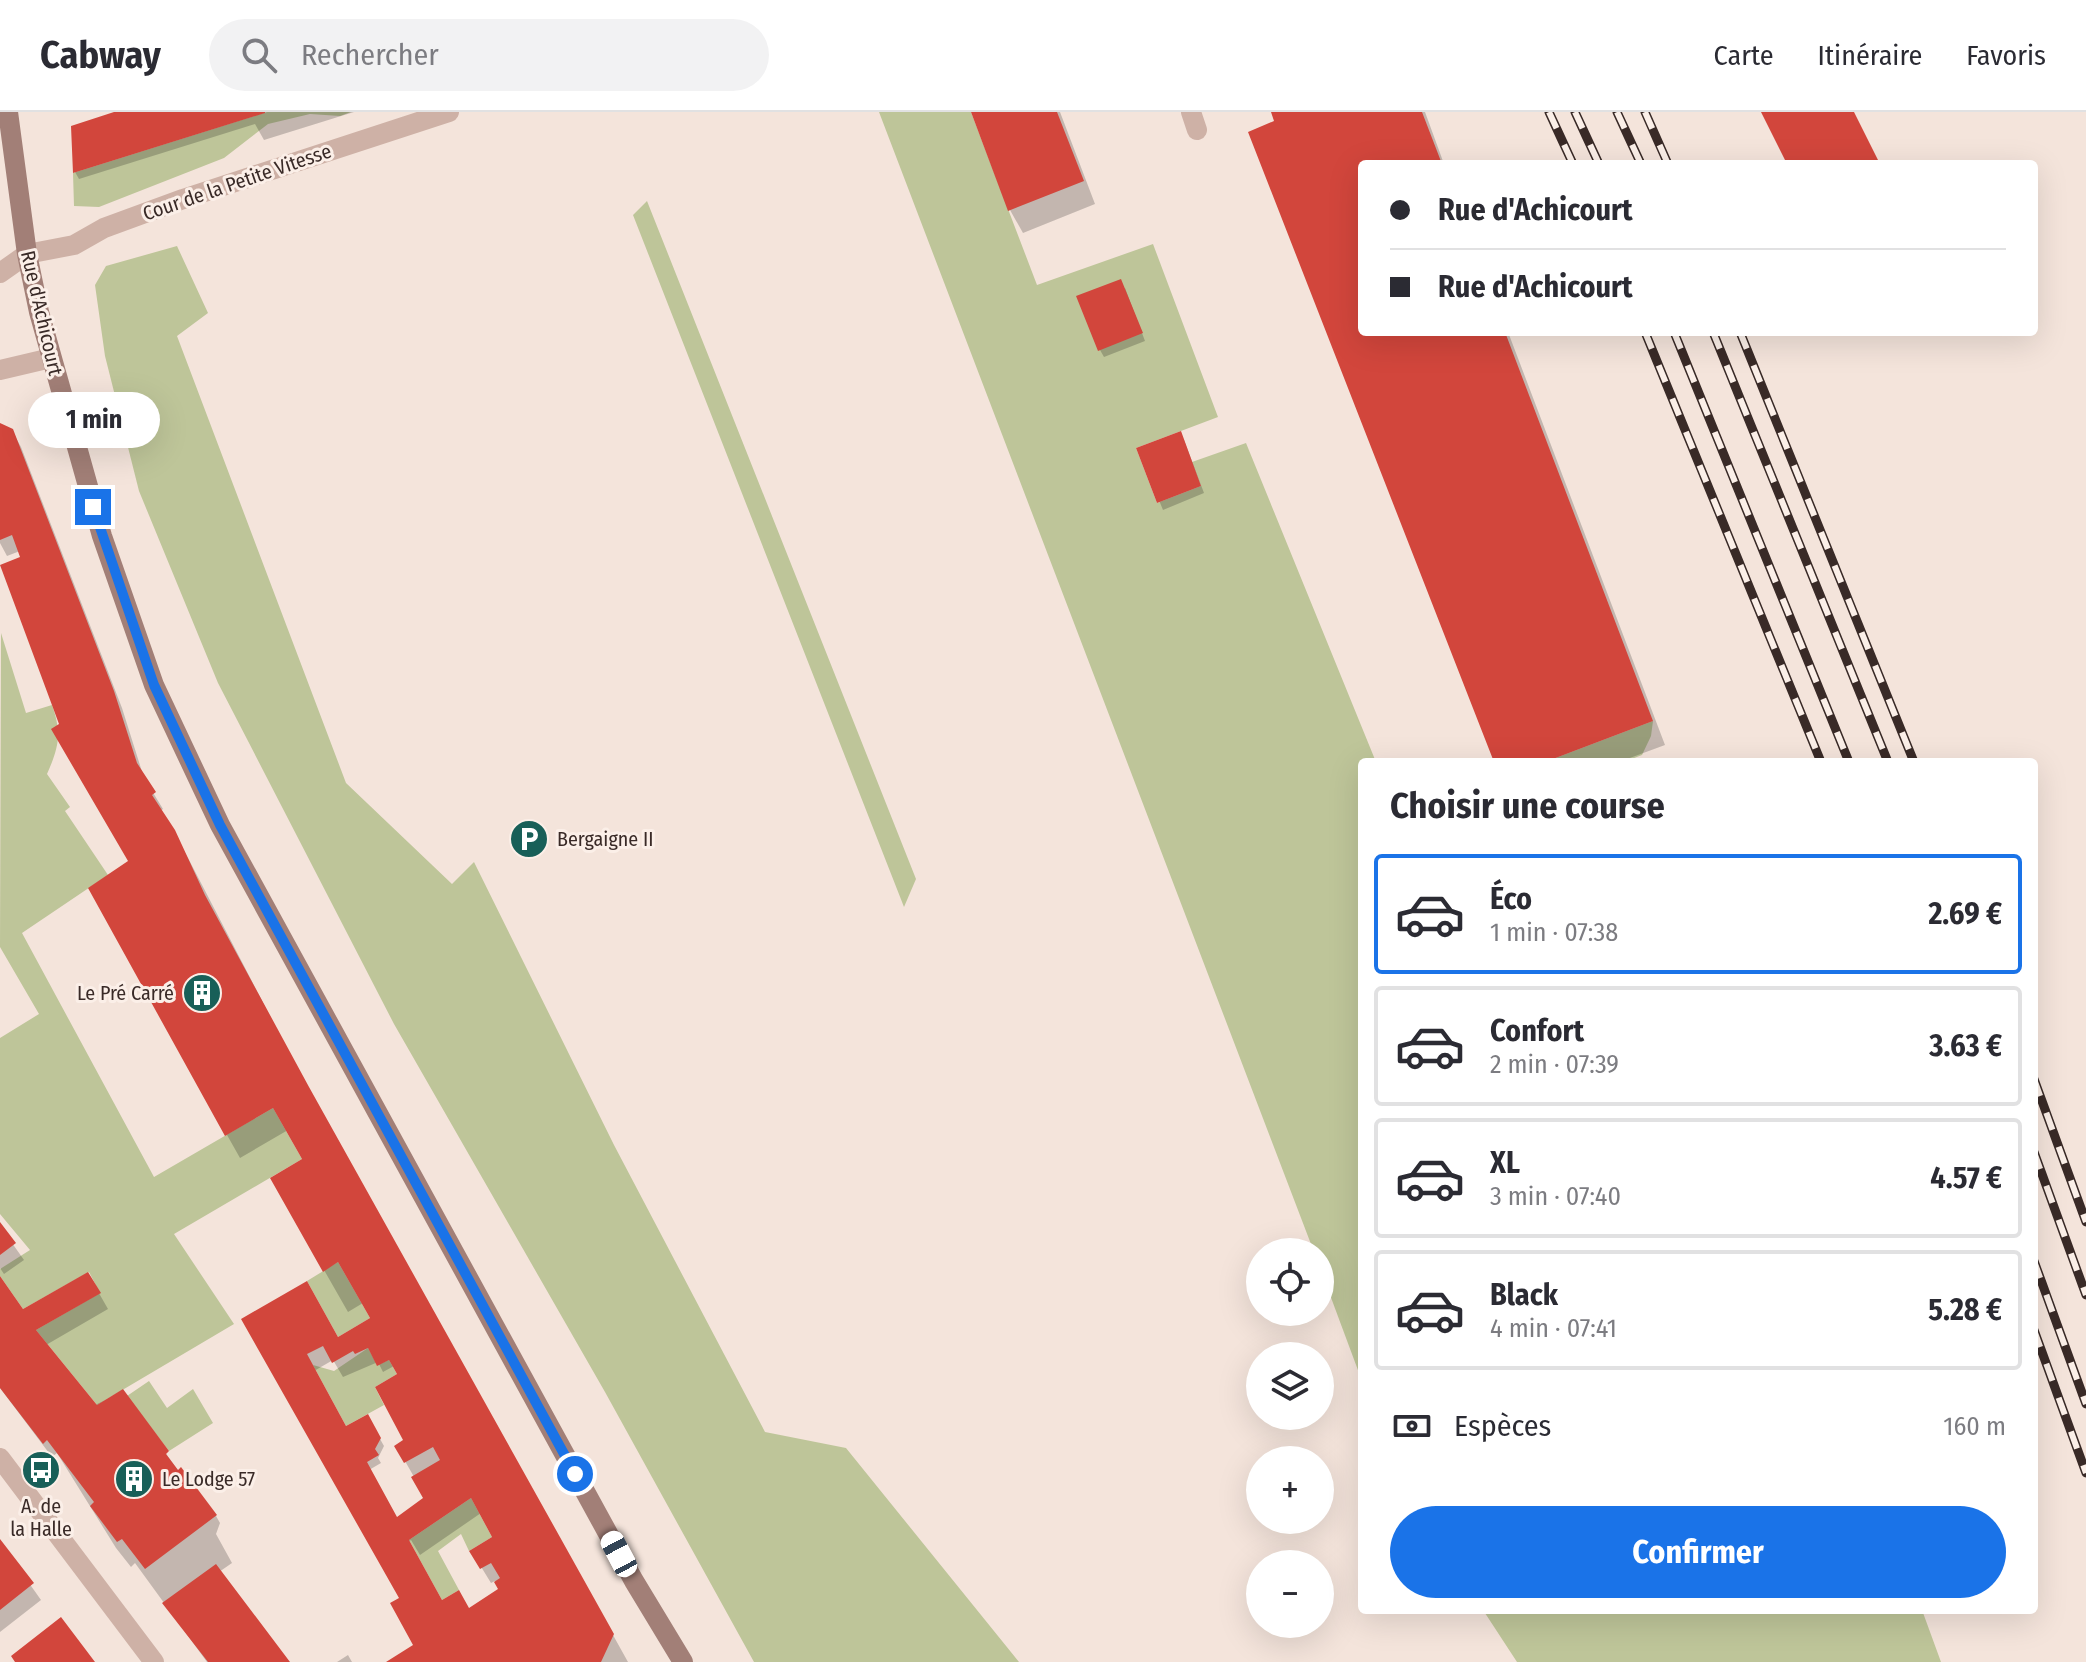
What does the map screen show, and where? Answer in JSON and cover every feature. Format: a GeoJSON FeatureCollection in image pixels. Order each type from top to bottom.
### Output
{"type":"FeatureCollection","features":[{"type":"Feature","properties":{"kind":"street","name":"Rue d'Achicourt"},"geometry":{"type":"LineString","coordinates":[[8,112],[27,254],[51,358],[102,536],[154,685],[220,825],[634,1581],[683,1662]]}},
{"type":"Feature","properties":{"kind":"street","name":"Cour de la Petite Vitesse"},"geometry":{"type":"LineString","coordinates":[[27,254],[74,245],[104,228],[183,199],[449,112]]}},
{"type":"Feature","properties":{"kind":"street"},"geometry":{"type":"LineString","coordinates":[[0,273],[27,254]]}},
{"type":"Feature","properties":{"kind":"street"},"geometry":{"type":"LineString","coordinates":[[0,370],[51,358]]}},
{"type":"Feature","properties":{"kind":"street"},"geometry":{"type":"LineString","coordinates":[[0,1458],[154,1662]]}},
{"type":"Feature","properties":{"kind":"green space"},"geometry":{"type":"Polygon","coordinates":[[[267,112],[351,112],[340,116],[310,114],[268,124],[224,158],[99,207],[74,206],[73,173],[267,112]]]}},
{"type":"Feature","properties":{"kind":"green space"},"geometry":{"type":"Polygon","coordinates":[[[879,112],[971,112],[1037,285],[1153,244],[1218,417],[1136,448],[1157,503],[1201,486],[1192,462],[1246,443],[1374,758],[1358,758],[1358,1370],[1334,1306],[1334,1238],[1309,1238],[879,112]]]}},
{"type":"Feature","properties":{"kind":"green space"},"geometry":{"type":"Polygon","coordinates":[[[647,201],[916,879],[904,907],[633,215],[647,201]]]}},
{"type":"Feature","properties":{"kind":"green space"},"geometry":{"type":"Polygon","coordinates":[[[177,246],[208,313],[177,336],[346,783],[452,884],[474,862],[614,1145],[765,1432],[846,1448],[1019,1662],[754,1662],[605,1392],[394,1024],[218,683],[139,491],[105,356],[95,285],[106,266],[177,246]]]}},
{"type":"Feature","properties":{"kind":"green space"},"geometry":{"type":"Polygon","coordinates":[[[1,633],[26,713],[52,705],[58,740],[47,774],[70,807],[65,811],[108,875],[22,933],[154,1177],[273,1108],[302,1159],[174,1234],[234,1324],[97,1405],[36,1330],[100,1293],[89,1272],[23,1309],[0,1276],[0,1269],[30,1250],[0,1214],[0,1038],[39,1014],[0,947],[1,633]]]}},
{"type":"Feature","properties":{"kind":"green space"},"geometry":{"type":"Polygon","coordinates":[[[1653,721],[1651,736],[1642,755],[1634,758],[1556,758],[1653,721]]]}},
{"type":"Feature","properties":{"kind":"green space"},"geometry":{"type":"Polygon","coordinates":[[[338,1262],[370,1318],[338,1337],[307,1281],[338,1262]]]}},
{"type":"Feature","properties":{"kind":"green space"},"geometry":{"type":"Polygon","coordinates":[[[368,1348],[377,1365],[389,1360],[397,1374],[375,1387],[384,1405],[346,1426],[313,1365],[334,1371],[368,1348]]]}},
{"type":"Feature","properties":{"kind":"green space"},"geometry":{"type":"Polygon","coordinates":[[[149,1381],[167,1408],[193,1389],[213,1423],[169,1451],[127,1396],[149,1381]]]}},
{"type":"Feature","properties":{"kind":"green space"},"geometry":{"type":"Polygon","coordinates":[[[471,1498],[492,1537],[469,1551],[461,1534],[438,1551],[459,1590],[442,1600],[409,1540],[471,1498]]]}},
{"type":"Feature","properties":{"kind":"green space"},"geometry":{"type":"Polygon","coordinates":[[[1486,1614],[1923,1614],[1941,1662],[1517,1662],[1486,1614]]]}},
{"type":"Feature","properties":{"kind":"building"},"geometry":{"type":"Polygon","coordinates":[[[114,112],[265,113],[73,173],[71,126],[114,112]]]}},
{"type":"Feature","properties":{"kind":"building"},"geometry":{"type":"Polygon","coordinates":[[[971,112],[1057,112],[1084,181],[1008,211],[971,112]]]}},
{"type":"Feature","properties":{"kind":"building"},"geometry":{"type":"Polygon","coordinates":[[[1271,112],[1422,112],[1440,160],[1358,160],[1358,336],[1507,336],[1653,721],[1556,758],[1492,758],[1248,132],[1274,121],[1271,112]]]}},
{"type":"Feature","properties":{"kind":"building"},"geometry":{"type":"Polygon","coordinates":[[[1761,112],[1854,112],[1878,160],[1785,160],[1761,112]]]}},
{"type":"Feature","properties":{"kind":"building"},"geometry":{"type":"Polygon","coordinates":[[[1121,279],[1143,333],[1098,351],[1076,296],[1121,279]]]}},
{"type":"Feature","properties":{"kind":"building"},"geometry":{"type":"Polygon","coordinates":[[[0,423],[13,429],[114,691],[137,763],[156,792],[152,795],[175,830],[205,895],[309,1087],[614,1634],[601,1662],[386,1662],[413,1645],[390,1603],[399,1598],[241,1319],[307,1281],[338,1337],[370,1318],[338,1262],[323,1272],[270,1178],[302,1159],[273,1108],[225,1136],[88,888],[128,861],[51,729],[59,724],[0,565],[20,557],[12,535],[0,540],[0,423]],[[323,1346],[307,1354],[346,1426],[368,1414],[381,1438],[375,1449],[379,1455],[367,1462],[397,1517],[423,1498],[411,1477],[440,1460],[433,1447],[404,1463],[394,1446],[403,1440],[375,1387],[397,1374],[389,1360],[377,1366],[368,1348],[355,1354],[353,1351],[332,1363],[323,1346]],[[471,1498],[409,1540],[442,1600],[459,1590],[469,1608],[498,1589],[494,1582],[500,1578],[491,1563],[480,1569],[469,1551],[492,1537],[471,1498]]]}},
{"type":"Feature","properties":{"kind":"building"},"geometry":{"type":"Polygon","coordinates":[[[1181,431],[1201,486],[1157,503],[1136,448],[1181,431]]]}},
{"type":"Feature","properties":{"kind":"building"},"geometry":{"type":"Polygon","coordinates":[[[0,1222],[16,1243],[0,1255],[0,1222]]]}},
{"type":"Feature","properties":{"kind":"building"},"geometry":{"type":"Polygon","coordinates":[[[88,1272],[101,1293],[36,1330],[97,1405],[123,1389],[169,1451],[166,1454],[178,1470],[181,1467],[217,1515],[145,1569],[122,1539],[117,1542],[90,1506],[94,1502],[47,1440],[43,1444],[0,1388],[0,1276],[23,1309],[88,1272]]]}},
{"type":"Feature","properties":{"kind":"building"},"geometry":{"type":"Polygon","coordinates":[[[0,1539],[34,1583],[0,1610],[0,1539]]]}},
{"type":"Feature","properties":{"kind":"building"},"geometry":{"type":"Polygon","coordinates":[[[216,1564],[290,1662],[208,1662],[162,1603],[216,1564]]]}},
{"type":"Feature","properties":{"kind":"building"},"geometry":{"type":"Polygon","coordinates":[[[61,1617],[95,1662],[15,1662],[11,1656],[61,1617]]]}},
{"type":"Feature","properties":{"kind":"railway"},"geometry":{"type":"LineString","coordinates":[[1549,112],[1571,160]]}},
{"type":"Feature","properties":{"kind":"railway"},"geometry":{"type":"LineString","coordinates":[[1575,112],[1597,160]]}},
{"type":"Feature","properties":{"kind":"railway"},"geometry":{"type":"LineString","coordinates":[[1617,112],[1639,160]]}},
{"type":"Feature","properties":{"kind":"railway"},"geometry":{"type":"LineString","coordinates":[[1645,112],[1666,160]]}},
{"type":"Feature","properties":{"kind":"railway"},"geometry":{"type":"LineString","coordinates":[[1647,336],[1819,758]]}},
{"type":"Feature","properties":{"kind":"railway"},"geometry":{"type":"LineString","coordinates":[[1676,336],[1847,758]]}},
{"type":"Feature","properties":{"kind":"railway"},"geometry":{"type":"LineString","coordinates":[[1715,336],[1886,758]]}},
{"type":"Feature","properties":{"kind":"railway"},"geometry":{"type":"LineString","coordinates":[[1742,336],[1912,758]]}},
{"type":"Feature","properties":{"kind":"railway"},"geometry":{"type":"LineString","coordinates":[[2038,1090],[2086,1222]]}},
{"type":"Feature","properties":{"kind":"railway"},"geometry":{"type":"LineString","coordinates":[[2038,1163],[2086,1295]]}},
{"type":"Feature","properties":{"kind":"railway"},"geometry":{"type":"LineString","coordinates":[[2038,1272],[2086,1404]]}},
{"type":"Feature","properties":{"kind":"railway"},"geometry":{"type":"LineString","coordinates":[[2038,1341],[2086,1473]]}},
{"type":"Feature","properties":{"kind":"place","name":"Bergaigne II"},"geometry":{"type":"Point","coordinates":[529,839]}},
{"type":"Feature","properties":{"kind":"place","name":"Le Pré Carré"},"geometry":{"type":"Point","coordinates":[202,993]}},
{"type":"Feature","properties":{"kind":"place","name":"A. de la Halle"},"geometry":{"type":"Point","coordinates":[41,1470]}},
{"type":"Feature","properties":{"kind":"place","name":"Le Lodge 57"},"geometry":{"type":"Point","coordinates":[134,1479]}},
{"type":"Feature","properties":{"kind":"route"},"geometry":{"type":"LineString","coordinates":[[93,507],[154,685],[220,825],[575,1474]]}}]}
